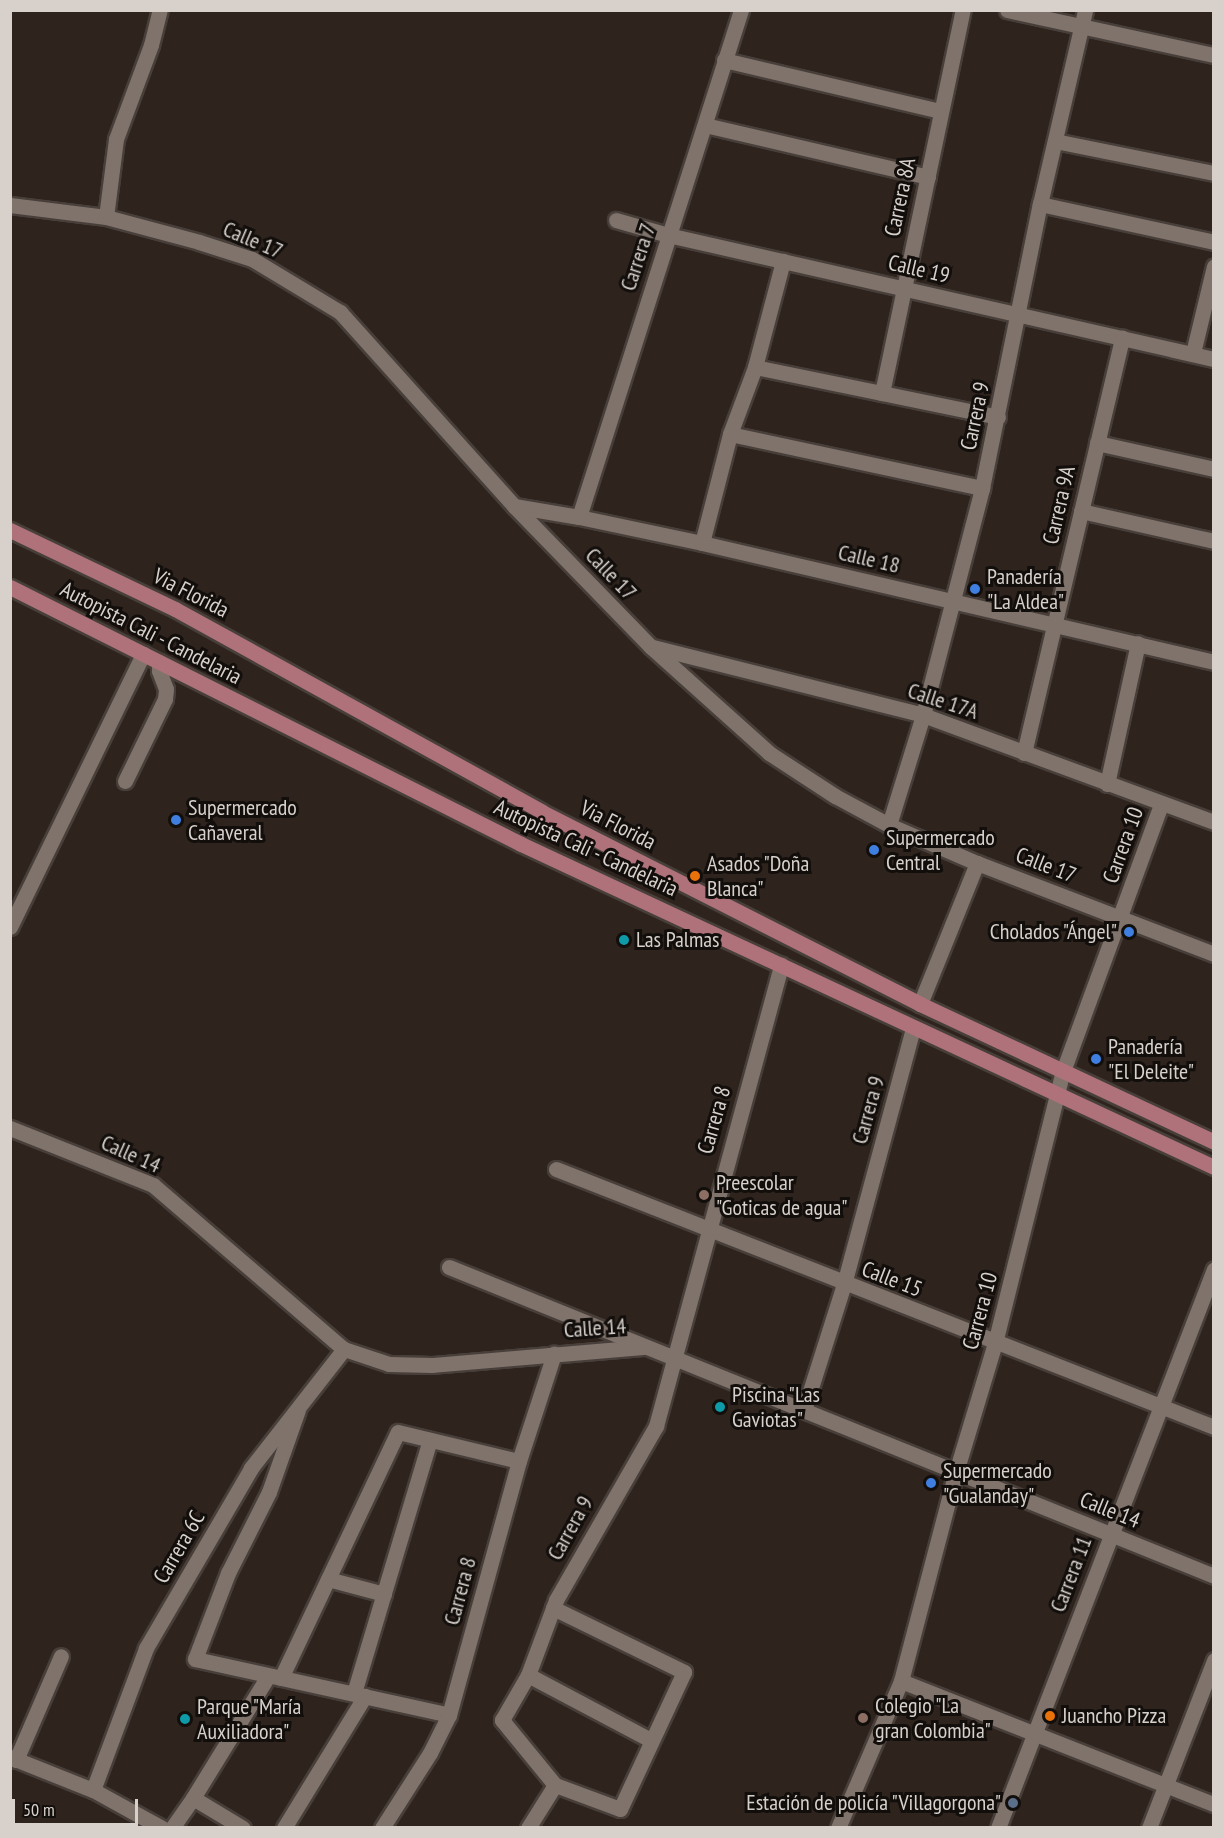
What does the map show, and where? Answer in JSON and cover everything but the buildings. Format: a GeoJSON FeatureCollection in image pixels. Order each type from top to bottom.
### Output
{"type":"FeatureCollection","features":[{"type":"Feature","properties":{"kind":"main road","name":"Via Florida"},"geometry":{"type":"LineString","coordinates":[[10,530],[175,609],[542,812],[920,1004],[1214,1142]]}},
{"type":"Feature","properties":{"kind":"main road","name":"Autopista Cali - Candelaria"},"geometry":{"type":"LineString","coordinates":[[10,587],[521,844],[1214,1167]]}},
{"type":"Feature","properties":{"kind":"street"},"geometry":{"type":"LineString","coordinates":[[106,217],[116,140],[151,45],[160,10]]}},
{"type":"Feature","properties":{"kind":"street","name":"Carrera 7"},"geometry":{"type":"LineString","coordinates":[[579,517],[741,10]]}},
{"type":"Feature","properties":{"kind":"street","name":"Carrera 8A"},"geometry":{"type":"LineString","coordinates":[[882,393],[963,10]]}},
{"type":"Feature","properties":{"kind":"street"},"geometry":{"type":"LineString","coordinates":[[1007,10],[1080,28],[1214,55]]}},
{"type":"Feature","properties":{"kind":"street","name":"Carrera 9"},"geometry":{"type":"LineString","coordinates":[[889,825],[922,715],[982,488],[1040,204],[1085,10]]}},
{"type":"Feature","properties":{"kind":"street"},"geometry":{"type":"LineString","coordinates":[[724,60],[940,111]]}},
{"type":"Feature","properties":{"kind":"street"},"geometry":{"type":"LineString","coordinates":[[705,125],[928,177]]}},
{"type":"Feature","properties":{"kind":"street"},"geometry":{"type":"LineString","coordinates":[[1055,141],[1214,173]]}},
{"type":"Feature","properties":{"kind":"street"},"geometry":{"type":"LineString","coordinates":[[1040,204],[1214,242]]}},
{"type":"Feature","properties":{"kind":"street","name":"Calle 17"},"geometry":{"type":"LineString","coordinates":[[10,206],[106,217],[252,259],[340,312],[514,506],[651,647],[769,753],[835,796],[889,825],[977,863],[1214,954]]}},
{"type":"Feature","properties":{"kind":"street","name":"Calle 19"},"geometry":{"type":"LineString","coordinates":[[616,220],[668,235],[1214,359]]}},
{"type":"Feature","properties":{"kind":"street"},"geometry":{"type":"LineString","coordinates":[[702,543],[730,434],[755,366],[783,261]]}},
{"type":"Feature","properties":{"kind":"street"},"geometry":{"type":"LineString","coordinates":[[1193,353],[1214,266]]}},
{"type":"Feature","properties":{"kind":"street","name":"Carrera 9A"},"geometry":{"type":"LineString","coordinates":[[1024,753],[1122,337]]}},
{"type":"Feature","properties":{"kind":"street"},"geometry":{"type":"LineString","coordinates":[[755,366],[998,417]]}},
{"type":"Feature","properties":{"kind":"street"},"geometry":{"type":"LineString","coordinates":[[730,434],[982,488]]}},
{"type":"Feature","properties":{"kind":"street"},"geometry":{"type":"LineString","coordinates":[[1097,443],[1214,469]]}},
{"type":"Feature","properties":{"kind":"street","name":"Calle 18"},"geometry":{"type":"LineString","coordinates":[[514,506],[702,543],[1214,662]]}},
{"type":"Feature","properties":{"kind":"street"},"geometry":{"type":"LineString","coordinates":[[1081,511],[1214,542]]}},
{"type":"Feature","properties":{"kind":"street"},"geometry":{"type":"LineString","coordinates":[[1107,783],[1138,643]]}},
{"type":"Feature","properties":{"kind":"street","name":"Calle 17A"},"geometry":{"type":"LineString","coordinates":[[651,647],[922,715],[1161,804],[1213,819]]}},
{"type":"Feature","properties":{"kind":"street"},"geometry":{"type":"LineString","coordinates":[[10,927],[143,654]]}},
{"type":"Feature","properties":{"kind":"street"},"geometry":{"type":"LineString","coordinates":[[125,781],[165,699],[159,662]]}},
{"type":"Feature","properties":{"kind":"street","name":"Carrera 10"},"geometry":{"type":"LineString","coordinates":[[838,1827],[901,1681],[956,1472],[995,1343],[1063,1071],[1161,804]]}},
{"type":"Feature","properties":{"kind":"street"},"geometry":{"type":"LineString","coordinates":[[920,1004],[977,863]]}},
{"type":"Feature","properties":{"kind":"street","name":"Carrera 8"},"geometry":{"type":"LineString","coordinates":[[672,1357],[781,965]]}},
{"type":"Feature","properties":{"kind":"street","name":"Carrera 9"},"geometry":{"type":"LineString","coordinates":[[804,1410],[844,1284],[913,1028]]}},
{"type":"Feature","properties":{"kind":"street","name":"Calle 14"},"geometry":{"type":"LineString","coordinates":[[10,1128],[153,1185],[344,1349],[388,1364],[432,1365],[647,1347],[1214,1576]]}},
{"type":"Feature","properties":{"kind":"street","name":"Calle 15"},"geometry":{"type":"LineString","coordinates":[[556,1169],[844,1284],[1214,1427]]}},
{"type":"Feature","properties":{"kind":"street"},"geometry":{"type":"LineString","coordinates":[[449,1266],[647,1347]]}},
{"type":"Feature","properties":{"kind":"street","name":"Carrera 11"},"geometry":{"type":"LineString","coordinates":[[998,1827],[1214,1269]]}},
{"type":"Feature","properties":{"kind":"street","name":"Carrera 6C"},"geometry":{"type":"LineString","coordinates":[[93,1790],[146,1648],[251,1468],[344,1349]]}},
{"type":"Feature","properties":{"kind":"street","name":"Carrera 8"},"geometry":{"type":"LineString","coordinates":[[382,1827],[430,1753],[449,1714],[519,1461],[554,1354]]}},
{"type":"Feature","properties":{"kind":"street","name":"Carrera 9"},"geometry":{"type":"LineString","coordinates":[[555,1785],[502,1720],[528,1675],[553,1608],[613,1497],[656,1426],[672,1357]]}},
{"type":"Feature","properties":{"kind":"street"},"geometry":{"type":"LineString","coordinates":[[298,1410],[269,1492],[228,1573],[195,1659],[449,1714]]}},
{"type":"Feature","properties":{"kind":"street"},"geometry":{"type":"LineString","coordinates":[[172,1827],[274,1677],[328,1579],[398,1432],[519,1461]]}},
{"type":"Feature","properties":{"kind":"street"},"geometry":{"type":"LineString","coordinates":[[284,1827],[360,1694],[384,1594],[430,1440]]}},
{"type":"Feature","properties":{"kind":"street"},"geometry":{"type":"LineString","coordinates":[[328,1579],[384,1594]]}},
{"type":"Feature","properties":{"kind":"street"},"geometry":{"type":"LineString","coordinates":[[528,1827],[555,1785],[620,1809],[684,1672],[553,1608]]}},
{"type":"Feature","properties":{"kind":"street"},"geometry":{"type":"LineString","coordinates":[[61,1656],[13,1759],[93,1790],[162,1827]]}},
{"type":"Feature","properties":{"kind":"street"},"geometry":{"type":"LineString","coordinates":[[1149,1827],[1214,1660]]}},
{"type":"Feature","properties":{"kind":"street"},"geometry":{"type":"LineString","coordinates":[[528,1675],[651,1740]]}},
{"type":"Feature","properties":{"kind":"street"},"geometry":{"type":"LineString","coordinates":[[901,1681],[1214,1803]]}},
{"type":"Feature","properties":{"kind":"street"},"geometry":{"type":"LineString","coordinates":[[193,1798],[243,1827]]}},
{"type":"Feature","properties":{"kind":"place","name":"Panadería \"La Aldea\""},"geometry":{"type":"Point","coordinates":[975,589]}},
{"type":"Feature","properties":{"kind":"place","name":"Supermercado Cañaveral"},"geometry":{"type":"Point","coordinates":[176,820]}},
{"type":"Feature","properties":{"kind":"place","name":"Supermercado Central"},"geometry":{"type":"Point","coordinates":[874,850]}},
{"type":"Feature","properties":{"kind":"place","name":"Asados \"Doña Blanca\""},"geometry":{"type":"Point","coordinates":[695,876]}},
{"type":"Feature","properties":{"kind":"place","name":"Cholados \"Ángel\""},"geometry":{"type":"Point","coordinates":[1129,932]}},
{"type":"Feature","properties":{"kind":"place","name":"Las Palmas"},"geometry":{"type":"Point","coordinates":[624,940]}},
{"type":"Feature","properties":{"kind":"place","name":"Panadería \"El Deleite\""},"geometry":{"type":"Point","coordinates":[1096,1059]}},
{"type":"Feature","properties":{"kind":"place","name":"Preescolar \"Goticas de agua\""},"geometry":{"type":"Point","coordinates":[704,1195]}},
{"type":"Feature","properties":{"kind":"place","name":"Piscina \"Las Gaviotas\""},"geometry":{"type":"Point","coordinates":[720,1407]}},
{"type":"Feature","properties":{"kind":"place","name":"Supermercado \"Gualanday\""},"geometry":{"type":"Point","coordinates":[931,1483]}},
{"type":"Feature","properties":{"kind":"place","name":"Juancho Pizza"},"geometry":{"type":"Point","coordinates":[1050,1716]}},
{"type":"Feature","properties":{"kind":"place","name":"Colegio \"La gran Colombia\""},"geometry":{"type":"Point","coordinates":[863,1718]}},
{"type":"Feature","properties":{"kind":"place","name":"Parque \"María Auxiliadora\""},"geometry":{"type":"Point","coordinates":[185,1719]}},
{"type":"Feature","properties":{"kind":"place","name":"Estación de policía \"Villagorgona\""},"geometry":{"type":"Point","coordinates":[1013,1803]}}]}
